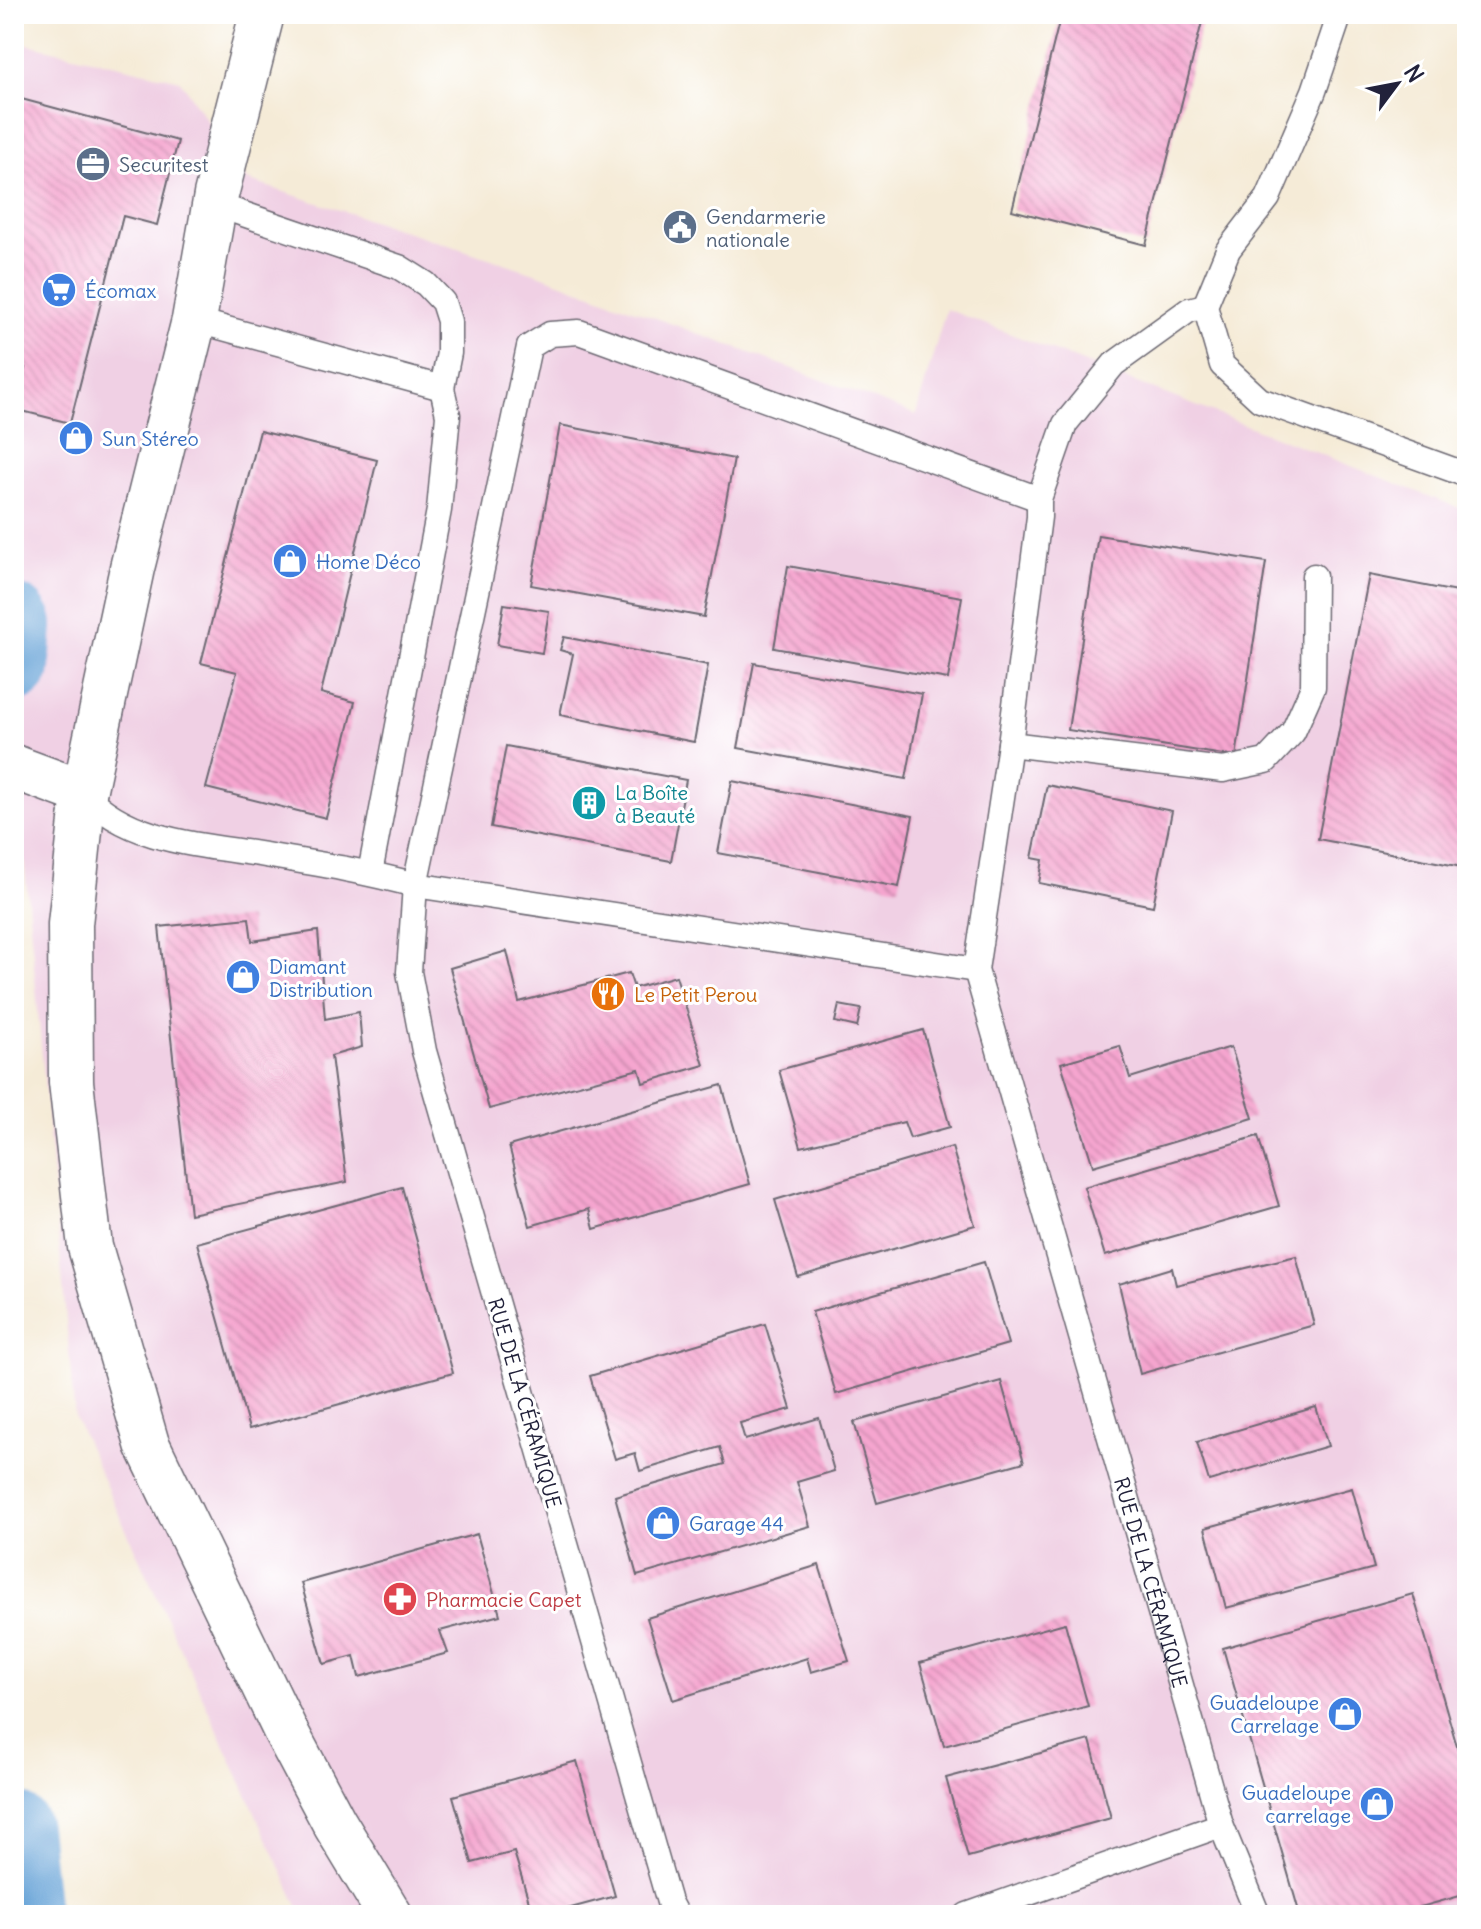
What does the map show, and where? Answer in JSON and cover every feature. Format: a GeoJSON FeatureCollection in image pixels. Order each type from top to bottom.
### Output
{"type":"FeatureCollection","features":[{"type":"Feature","properties":{"kind":"street"},"geometry":{"type":"LineString","coordinates":[[262,14],[214,204],[194,320],[132,568],[84,793],[70,924],[71,1066],[90,1247],[147,1444],[285,1730],[335,1824],[390,1915]]}},
{"type":"Feature","properties":{"kind":"street"},"geometry":{"type":"LineString","coordinates":[[26,772],[84,793]]}},
{"type":"Feature","properties":{"kind":"street"},"geometry":{"type":"LineString","coordinates":[[335,1824],[360,1915]]}},
{"type":"Feature","properties":{"kind":"lane"},"geometry":{"type":"LineString","coordinates":[[1340,14],[1314,91],[1268,198],[1228,250],[1205,306],[1222,365],[1260,400],[1467,475]]}},
{"type":"Feature","properties":{"kind":"lane"},"geometry":{"type":"LineString","coordinates":[[214,204],[399,267],[426,284],[443,302],[449,321],[449,353],[442,388],[448,415],[439,510],[370,873]]}},
{"type":"Feature","properties":{"kind":"lane"},"geometry":{"type":"LineString","coordinates":[[84,793],[103,813],[148,833],[370,873],[415,885],[976,970],[1010,744],[1039,499],[1065,424],[1114,364],[1189,310],[1205,306]]}},
{"type":"Feature","properties":{"kind":"lane"},"geometry":{"type":"LineString","coordinates":[[194,320],[442,388]]}},
{"type":"Feature","properties":{"kind":"lane","name":"RUE DE LA CÉRAMIQUE"},"geometry":{"type":"LineString","coordinates":[[676,1915],[669,1902],[424,1051],[409,972],[415,885],[529,347],[550,334],[579,332],[1039,499]]}},
{"type":"Feature","properties":{"kind":"lane"},"geometry":{"type":"LineString","coordinates":[[1010,744],[1223,770],[1266,761],[1293,732],[1313,687],[1314,576]]}},
{"type":"Feature","properties":{"kind":"lane","name":"RUE DE LA CÉRAMIQUE"},"geometry":{"type":"LineString","coordinates":[[976,970],[1221,1825],[1258,1915]]}},
{"type":"Feature","properties":{"kind":"lane"},"geometry":{"type":"LineString","coordinates":[[967,1915],[1221,1825]]}},
{"type":"Feature","properties":{"kind":"shaded area"},"geometry":{"type":"Polygon","coordinates":[[[14,41],[180,80],[247,180],[538,274],[916,415],[946,309],[1467,511],[1467,1915],[302,1915],[75,1418],[22,835],[14,831],[14,41]]]}},
{"type":"Feature","properties":{"kind":"building"},"geometry":{"type":"Polygon","coordinates":[[[1061,14],[1204,14],[1146,245],[1012,210],[1061,14]]]}},
{"type":"Feature","properties":{"kind":"building"},"geometry":{"type":"Polygon","coordinates":[[[14,97],[178,141],[157,225],[123,216],[70,423],[14,409],[25,368],[14,365],[14,97]]]}},
{"type":"Feature","properties":{"kind":"building"},"geometry":{"type":"Polygon","coordinates":[[[560,425],[734,459],[704,617],[531,585],[560,425]]]}},
{"type":"Feature","properties":{"kind":"building","name":"Home Déco"},"geometry":{"type":"Polygon","coordinates":[[[260,431],[377,460],[321,693],[355,702],[326,818],[206,788],[237,672],[201,663],[260,431]]]}},
{"type":"Feature","properties":{"kind":"building"},"geometry":{"type":"Polygon","coordinates":[[[1098,535],[1266,562],[1236,757],[1068,730],[1098,535]]]}},
{"type":"Feature","properties":{"kind":"building"},"geometry":{"type":"Polygon","coordinates":[[[788,566],[962,597],[948,679],[774,648],[788,566]]]}},
{"type":"Feature","properties":{"kind":"building"},"geometry":{"type":"Polygon","coordinates":[[[1369,575],[1467,594],[1467,868],[1318,839],[1369,575]]]}},
{"type":"Feature","properties":{"kind":"building"},"geometry":{"type":"Polygon","coordinates":[[[504,604],[549,611],[542,653],[497,645],[504,604]]]}},
{"type":"Feature","properties":{"kind":"building"},"geometry":{"type":"Polygon","coordinates":[[[564,637],[708,665],[694,742],[560,715],[573,654],[560,650],[564,637]]]}},
{"type":"Feature","properties":{"kind":"building"},"geometry":{"type":"Polygon","coordinates":[[[754,663],[922,694],[906,779],[738,748],[754,663]]]}},
{"type":"Feature","properties":{"kind":"building","name":"La Boîte à Beauté"},"geometry":{"type":"Polygon","coordinates":[[[506,746],[686,780],[671,861],[491,827],[506,746]]]}},
{"type":"Feature","properties":{"kind":"building"},"geometry":{"type":"Polygon","coordinates":[[[732,781],[913,816],[899,887],[718,853],[732,781]]]}},
{"type":"Feature","properties":{"kind":"building"},"geometry":{"type":"Polygon","coordinates":[[[1047,785],[1172,811],[1153,906],[1039,883],[1043,860],[1032,858],[1047,785]]]}},
{"type":"Feature","properties":{"kind":"building"},"geometry":{"type":"Polygon","coordinates":[[[249,918],[252,941],[318,931],[325,1019],[359,1012],[362,1047],[331,1056],[347,1182],[190,1214],[159,927],[249,918]]]}},
{"type":"Feature","properties":{"kind":"building"},"geometry":{"type":"Polygon","coordinates":[[[507,951],[519,1002],[629,973],[634,988],[676,976],[704,1065],[643,1083],[639,1069],[489,1109],[450,968],[507,951]]]}},
{"type":"Feature","properties":{"kind":"building"},"geometry":{"type":"Polygon","coordinates":[[[839,1005],[861,1009],[857,1027],[835,1022],[839,1005]]]}},
{"type":"Feature","properties":{"kind":"building"},"geometry":{"type":"Polygon","coordinates":[[[923,1030],[950,1127],[910,1138],[904,1122],[801,1147],[779,1070],[923,1030]]]}},
{"type":"Feature","properties":{"kind":"building"},"geometry":{"type":"Polygon","coordinates":[[[1120,1046],[1130,1078],[1231,1047],[1253,1118],[1093,1166],[1061,1063],[1120,1046]]]}},
{"type":"Feature","properties":{"kind":"building"},"geometry":{"type":"Polygon","coordinates":[[[722,1085],[750,1184],[594,1229],[589,1209],[530,1226],[509,1146],[722,1085]]]}},
{"type":"Feature","properties":{"kind":"building"},"geometry":{"type":"Polygon","coordinates":[[[1258,1136],[1279,1206],[1105,1256],[1084,1187],[1258,1136]]]}},
{"type":"Feature","properties":{"kind":"building"},"geometry":{"type":"Polygon","coordinates":[[[952,1147],[975,1225],[798,1277],[775,1200],[952,1147]]]}},
{"type":"Feature","properties":{"kind":"building"},"geometry":{"type":"Polygon","coordinates":[[[402,1187],[453,1373],[249,1429],[197,1243],[402,1187]]]}},
{"type":"Feature","properties":{"kind":"building"},"geometry":{"type":"Polygon","coordinates":[[[1296,1256],[1314,1325],[1140,1374],[1119,1284],[1172,1268],[1176,1285],[1296,1256]]]}},
{"type":"Feature","properties":{"kind":"building"},"geometry":{"type":"Polygon","coordinates":[[[984,1262],[1008,1344],[836,1394],[812,1312],[984,1262]]]}},
{"type":"Feature","properties":{"kind":"building"},"geometry":{"type":"Polygon","coordinates":[[[765,1324],[791,1409],[740,1423],[745,1440],[819,1418],[834,1471],[797,1482],[810,1526],[637,1576],[615,1496],[725,1464],[720,1447],[640,1471],[635,1453],[615,1459],[590,1376],[765,1324]]]}},
{"type":"Feature","properties":{"kind":"building"},"geometry":{"type":"Polygon","coordinates":[[[1001,1381],[1024,1462],[877,1503],[854,1422],[1001,1381]]]}},
{"type":"Feature","properties":{"kind":"building"},"geometry":{"type":"Polygon","coordinates":[[[1316,1407],[1328,1446],[1209,1481],[1197,1442],[1316,1407]]]}},
{"type":"Feature","properties":{"kind":"building"},"geometry":{"type":"Polygon","coordinates":[[[1352,1488],[1374,1568],[1226,1608],[1205,1528],[1352,1488]]]}},
{"type":"Feature","properties":{"kind":"building","name":"Pharmacie Capet"},"geometry":{"type":"Polygon","coordinates":[[[477,1534],[500,1615],[440,1631],[448,1653],[359,1677],[354,1656],[324,1664],[301,1583],[477,1534]]]}},
{"type":"Feature","properties":{"kind":"building"},"geometry":{"type":"Polygon","coordinates":[[[819,1565],[849,1661],[811,1672],[807,1658],[673,1700],[647,1618],[819,1565]]]}},
{"type":"Feature","properties":{"kind":"building","name":"Guadeloupe Carrelage"},"geometry":{"type":"Polygon","coordinates":[[[1413,1594],[1467,1781],[1467,1894],[1392,1915],[1300,1915],[1223,1648],[1413,1594]]]}},
{"type":"Feature","properties":{"kind":"building"},"geometry":{"type":"Polygon","coordinates":[[[1065,1623],[1088,1706],[944,1746],[920,1663],[1065,1623]]]}},
{"type":"Feature","properties":{"kind":"building"},"geometry":{"type":"Polygon","coordinates":[[[1090,1740],[1111,1818],[968,1857],[946,1778],[1090,1740]]]}},
{"type":"Feature","properties":{"kind":"building"},"geometry":{"type":"Polygon","coordinates":[[[577,1761],[615,1896],[545,1915],[533,1915],[514,1852],[472,1863],[453,1796],[577,1761]]]}},
{"type":"Feature","properties":{"kind":"waterway"},"geometry":{"type":"LineString","coordinates":[[14,620],[17,625],[14,667]]}},
{"type":"Feature","properties":{"kind":"waterway"},"geometry":{"type":"LineString","coordinates":[[14,1828],[23,1915]]}},
{"type":"Feature","properties":{"kind":"place","name":"Securitest"},"geometry":{"type":"Point","coordinates":[93,164]}},
{"type":"Feature","properties":{"kind":"place","name":"Gendarmerie nationale"},"geometry":{"type":"Point","coordinates":[680,227]}},
{"type":"Feature","properties":{"kind":"place","name":"Écomax"},"geometry":{"type":"Point","coordinates":[59,290]}},
{"type":"Feature","properties":{"kind":"place","name":"Sun Stéreo"},"geometry":{"type":"Point","coordinates":[76,438]}},
{"type":"Feature","properties":{"kind":"place","name":"Home Déco"},"geometry":{"type":"Point","coordinates":[290,561]}},
{"type":"Feature","properties":{"kind":"place","name":"La Boîte à Beauté"},"geometry":{"type":"Point","coordinates":[589,803]}},
{"type":"Feature","properties":{"kind":"place","name":"Diamant Distribution"},"geometry":{"type":"Point","coordinates":[243,977]}},
{"type":"Feature","properties":{"kind":"place","name":"Le Petit Perou"},"geometry":{"type":"Point","coordinates":[608,994]}},
{"type":"Feature","properties":{"kind":"place","name":"Garage 44"},"geometry":{"type":"Point","coordinates":[663,1523]}},
{"type":"Feature","properties":{"kind":"place","name":"Pharmacie Capet"},"geometry":{"type":"Point","coordinates":[400,1599]}},
{"type":"Feature","properties":{"kind":"place","name":"Guadeloupe Carrelage"},"geometry":{"type":"Point","coordinates":[1345,1714]}},
{"type":"Feature","properties":{"kind":"place","name":"Guadeloupe carrelage"},"geometry":{"type":"Point","coordinates":[1377,1804]}}]}
